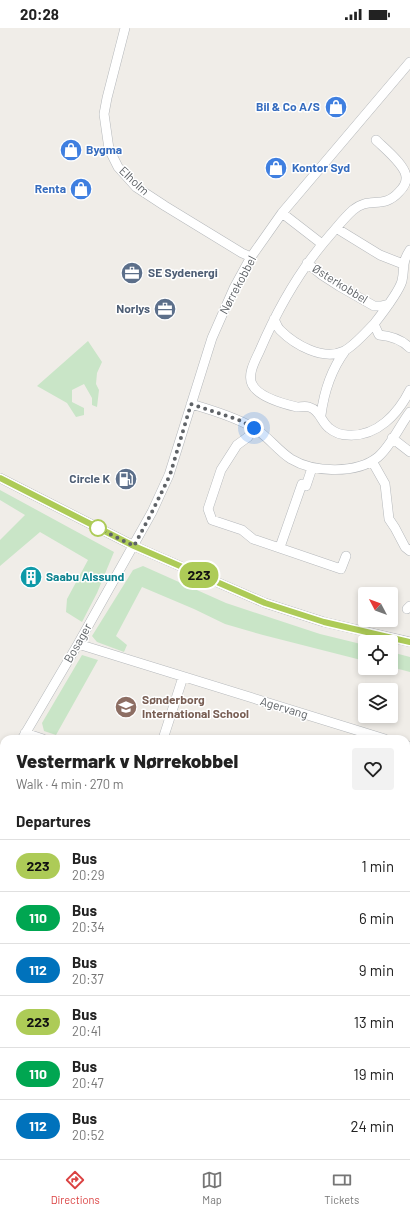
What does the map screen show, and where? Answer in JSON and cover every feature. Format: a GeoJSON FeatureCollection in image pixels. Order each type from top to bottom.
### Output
{"type":"FeatureCollection","features":[{"type":"Feature","properties":{"kind":"street","name":"Elholm"},"geometry":{"type":"LineString","coordinates":[[125,28],[104,114],[109,149],[118,167],[136,187],[242,253],[251,257]]}},
{"type":"Feature","properties":{"kind":"street","name":"Nørrekobbel"},"geometry":{"type":"LineString","coordinates":[[134,546],[170,475],[212,338],[234,288],[251,257],[282,213],[410,62]]}},
{"type":"Feature","properties":{"kind":"street","name":"Østerkobbel"},"geometry":{"type":"LineString","coordinates":[[376,140],[402,166],[406,173],[406,180],[403,188],[392,200],[365,203],[352,210],[307,263],[274,319],[251,375],[251,381],[254,387],[272,399],[298,407],[309,407],[321,415],[324,423],[335,433],[342,435],[363,435],[379,428],[388,421],[410,390]]}},
{"type":"Feature","properties":{"kind":"street","name":"Østerkobbel"},"geometry":{"type":"LineString","coordinates":[[282,213],[322,244]]}},
{"type":"Feature","properties":{"kind":"street"},"geometry":{"type":"LineString","coordinates":[[336,228],[380,255],[403,264]]}},
{"type":"Feature","properties":{"kind":"street"},"geometry":{"type":"LineString","coordinates":[[321,415],[323,397],[335,358],[362,336],[406,284],[403,264],[410,250]]}},
{"type":"Feature","properties":{"kind":"street","name":"Østerkobbel"},"geometry":{"type":"LineString","coordinates":[[307,263],[333,283],[374,306],[377,310],[376,321],[379,335]]}},
{"type":"Feature","properties":{"kind":"street","name":"Østerkobbel"},"geometry":{"type":"LineString","coordinates":[[374,306],[388,304]]}},
{"type":"Feature","properties":{"kind":"street"},"geometry":{"type":"LineString","coordinates":[[274,319],[279,329],[298,344],[307,349],[335,358]]}},
{"type":"Feature","properties":{"kind":"street"},"geometry":{"type":"LineString","coordinates":[[269,330],[279,329]]}},
{"type":"Feature","properties":{"kind":"street"},"geometry":{"type":"LineString","coordinates":[[362,336],[390,336],[400,340],[410,348]]}},
{"type":"Feature","properties":{"kind":"street"},"geometry":{"type":"LineString","coordinates":[[309,407],[323,397]]}},
{"type":"Feature","properties":{"kind":"street"},"geometry":{"type":"LineString","coordinates":[[191,404],[239,420],[254,428],[291,459],[312,468],[343,469],[359,466],[372,461],[380,456],[410,412]]}},
{"type":"Feature","properties":{"kind":"street"},"geometry":{"type":"LineString","coordinates":[[254,428],[248,437],[237,445],[221,470],[208,509],[212,520],[242,530],[253,539],[341,569],[346,556]]}},
{"type":"Feature","properties":{"kind":"street"},"geometry":{"type":"LineString","coordinates":[[392,438],[410,452]]}},
{"type":"Feature","properties":{"kind":"street"},"geometry":{"type":"LineString","coordinates":[[372,461],[385,484],[389,519],[396,528],[405,547],[410,551]]}},
{"type":"Feature","properties":{"kind":"street"},"geometry":{"type":"LineString","coordinates":[[280,547],[302,484],[306,486],[312,468]]}},
{"type":"Feature","properties":{"kind":"street"},"geometry":{"type":"LineString","coordinates":[[0,478],[134,546],[265,603],[324,622],[410,642]]}},
{"type":"Feature","properties":{"kind":"street","name":"Bosager"},"geometry":{"type":"LineString","coordinates":[[24,735],[134,546]]}},
{"type":"Feature","properties":{"kind":"street","name":"Agervang"},"geometry":{"type":"LineString","coordinates":[[78,644],[372,735]]}},
{"type":"Feature","properties":{"kind":"street"},"geometry":{"type":"LineString","coordinates":[[164,735],[183,677]]}},
{"type":"Feature","properties":{"kind":"green space"},"geometry":{"type":"Polygon","coordinates":[[[88,341],[102,362],[97,373],[96,384],[99,390],[97,407],[92,405],[92,398],[84,384],[72,390],[72,402],[84,408],[84,415],[76,417],[67,403],[37,386],[88,341]]]}},
{"type":"Feature","properties":{"kind":"green space"},"geometry":{"type":"Polygon","coordinates":[[[0,490],[114,552],[97,593],[82,622],[66,612],[67,599],[88,560],[40,532],[0,566],[0,540],[25,515],[0,500],[0,490]]]}},
{"type":"Feature","properties":{"kind":"green space"},"geometry":{"type":"Polygon","coordinates":[[[143,566],[226,603],[320,634],[358,643],[358,659],[225,624],[142,587],[116,636],[127,645],[124,652],[97,642],[92,636],[133,570],[143,566]]]}},
{"type":"Feature","properties":{"kind":"green space"},"geometry":{"type":"Polygon","coordinates":[[[398,654],[410,657],[410,672],[398,669],[398,654]]]}},
{"type":"Feature","properties":{"kind":"green space"},"geometry":{"type":"Polygon","coordinates":[[[82,655],[98,660],[56,735],[44,731],[42,723],[82,655]]]}},
{"type":"Feature","properties":{"kind":"bus line","name":"223"},"geometry":{"type":"LineString","coordinates":[[0,478],[134,546],[265,603],[324,622],[410,642]]}},
{"type":"Feature","properties":{"kind":"place","name":"Bil & Co A/S"},"geometry":{"type":"Point","coordinates":[336,107]}},
{"type":"Feature","properties":{"kind":"place","name":"Bygma"},"geometry":{"type":"Point","coordinates":[71,150]}},
{"type":"Feature","properties":{"kind":"place","name":"Kontor Syd"},"geometry":{"type":"Point","coordinates":[276,168]}},
{"type":"Feature","properties":{"kind":"place","name":"Renta"},"geometry":{"type":"Point","coordinates":[81,189]}},
{"type":"Feature","properties":{"kind":"place","name":"SE Sydenergi"},"geometry":{"type":"Point","coordinates":[132,273]}},
{"type":"Feature","properties":{"kind":"place","name":"Norlys"},"geometry":{"type":"Point","coordinates":[165,309]}},
{"type":"Feature","properties":{"kind":"place","name":"Circle K"},"geometry":{"type":"Point","coordinates":[126,479]}},
{"type":"Feature","properties":{"kind":"place","name":"Saabu Alssund"},"geometry":{"type":"Point","coordinates":[31,577]}},
{"type":"Feature","properties":{"kind":"place","name":"Sønderborg International School"},"geometry":{"type":"Point","coordinates":[126,707]}},
{"type":"Feature","properties":{"kind":"route"},"geometry":{"type":"LineString","coordinates":[[98,528],[134,546],[170,475],[191,404],[239,420],[254,428]]}}]}
